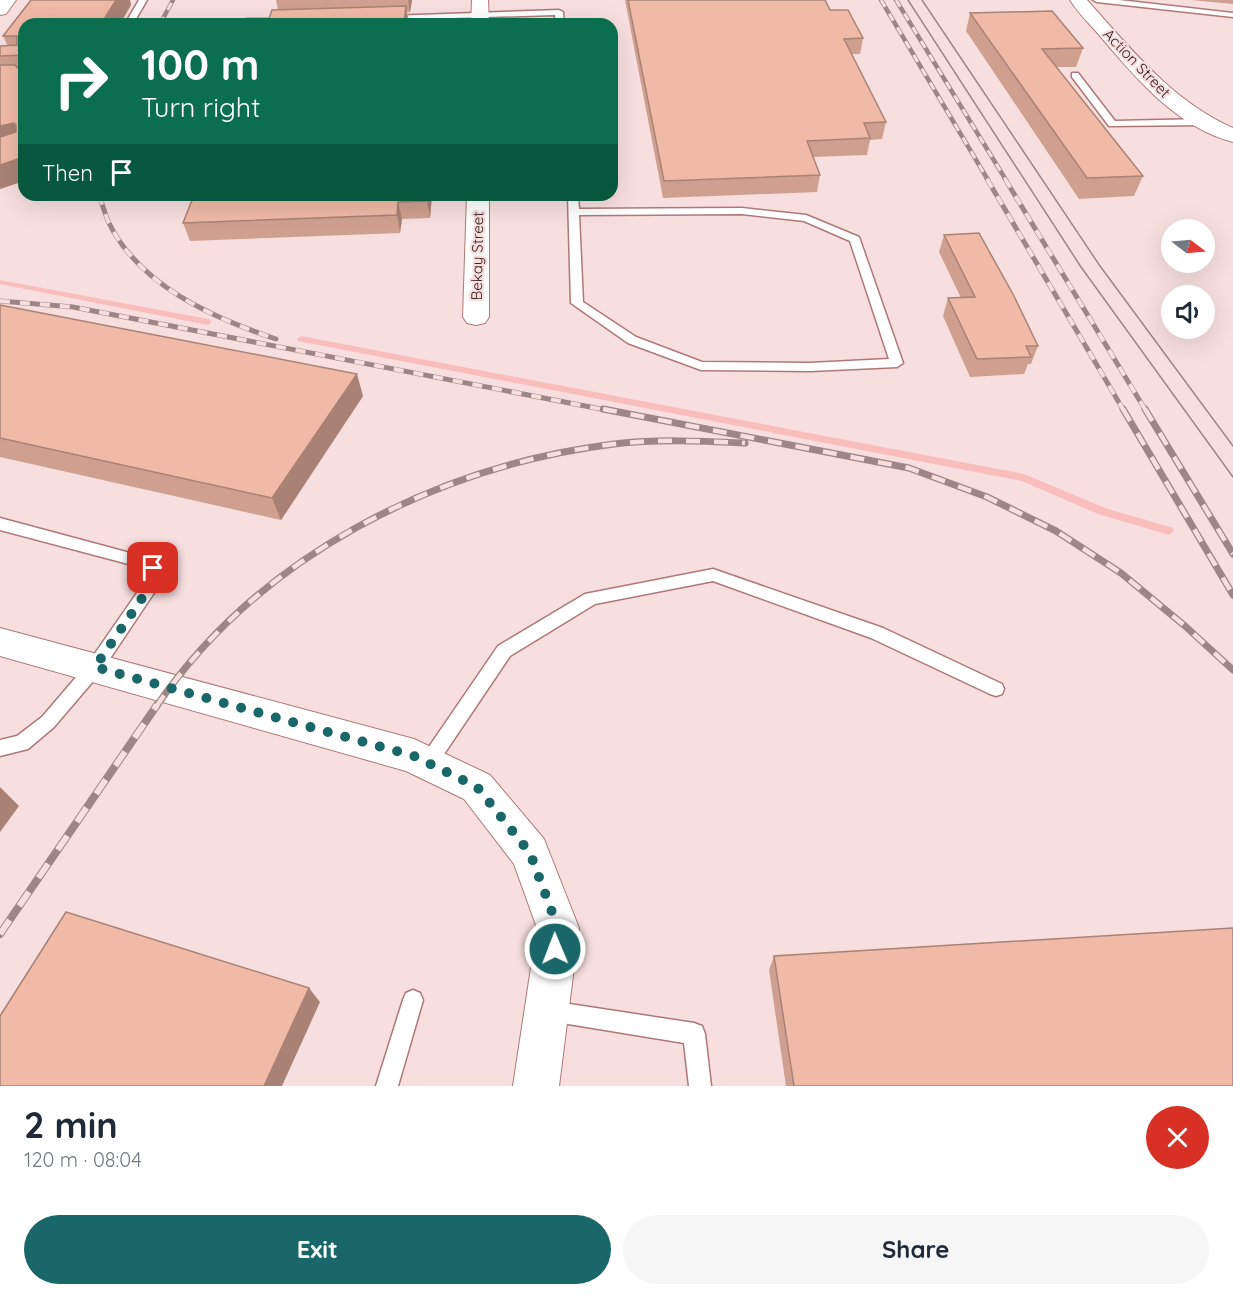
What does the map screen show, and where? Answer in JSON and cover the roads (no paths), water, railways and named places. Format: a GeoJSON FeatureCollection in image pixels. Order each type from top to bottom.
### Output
{"type":"FeatureCollection","features":[{"type":"Feature","properties":{"kind":"street"},"geometry":{"type":"LineString","coordinates":[[0,10],[8,0]]}},
{"type":"Feature","properties":{"kind":"street","name":"Action Street"},"geometry":{"type":"LineString","coordinates":[[1078,0],[1153,84],[1188,112],[1233,136]]}},
{"type":"Feature","properties":{"kind":"street","name":"Bekay Street"},"geometry":{"type":"LineString","coordinates":[[476,317],[478,201]]}},
{"type":"Feature","properties":{"kind":"street"},"geometry":{"type":"LineString","coordinates":[[0,642],[414,756],[477,787],[530,853],[558,928],[536,1086]]}},
{"type":"Feature","properties":{"kind":"lane"},"geometry":{"type":"LineString","coordinates":[[132,18],[143,0]]}},
{"type":"Feature","properties":{"kind":"lane"},"geometry":{"type":"LineString","coordinates":[[1097,0],[1233,15]]}},
{"type":"Feature","properties":{"kind":"lane"},"geometry":{"type":"LineString","coordinates":[[376,18],[559,12],[560,18]]}},
{"type":"Feature","properties":{"kind":"lane"},"geometry":{"type":"LineString","coordinates":[[1075,75],[1112,124],[1206,122]]}},
{"type":"Feature","properties":{"kind":"lane"},"geometry":{"type":"LineString","coordinates":[[573,201],[573,212],[577,303],[632,340],[701,366],[810,367],[897,363],[855,239],[806,218],[742,211],[573,212]]}},
{"type":"Feature","properties":{"kind":"lane"},"geometry":{"type":"LineString","coordinates":[[0,524],[140,561],[153,568],[156,578],[95,667],[48,722],[22,743],[0,748]]}},
{"type":"Feature","properties":{"kind":"lane"},"geometry":{"type":"LineString","coordinates":[[428,763],[504,651],[591,598],[713,575],[878,633],[996,689]]}},
{"type":"Feature","properties":{"kind":"lane"},"geometry":{"type":"LineString","coordinates":[[387,1086],[412,1000]]}},
{"type":"Feature","properties":{"kind":"lane"},"geometry":{"type":"LineString","coordinates":[[547,1011],[694,1034],[700,1086]]}},
{"type":"Feature","properties":{"kind":"waterway"},"geometry":{"type":"LineString","coordinates":[[0,282],[208,322]]}},
{"type":"Feature","properties":{"kind":"waterway"},"geometry":{"type":"LineString","coordinates":[[301,339],[1024,478],[1102,511],[1169,531]]}},
{"type":"Feature","properties":{"kind":"tram line"},"geometry":{"type":"LineString","coordinates":[[908,0],[1081,267],[1233,477]]}},
{"type":"Feature","properties":{"kind":"tram line"},"geometry":{"type":"LineString","coordinates":[[922,0],[1100,266],[1233,446]]}},
{"type":"Feature","properties":{"kind":"railway"},"geometry":{"type":"LineString","coordinates":[[163,18],[173,0]]}},
{"type":"Feature","properties":{"kind":"railway"},"geometry":{"type":"LineString","coordinates":[[881,0],[988,180]]}},
{"type":"Feature","properties":{"kind":"railway"},"geometry":{"type":"LineString","coordinates":[[896,0],[1006,180]]}},
{"type":"Feature","properties":{"kind":"railway"},"geometry":{"type":"LineString","coordinates":[[987,179],[1124,411]]}},
{"type":"Feature","properties":{"kind":"railway"},"geometry":{"type":"LineString","coordinates":[[1005,179],[1146,411]]}},
{"type":"Feature","properties":{"kind":"railway"},"geometry":{"type":"LineString","coordinates":[[101,201],[108,221],[121,244],[158,281],[180,296],[227,321],[276,339]]}},
{"type":"Feature","properties":{"kind":"railway"},"geometry":{"type":"LineString","coordinates":[[0,301],[73,307],[611,411]]}},
{"type":"Feature","properties":{"kind":"railway"},"geometry":{"type":"LineString","coordinates":[[603,409],[909,468],[987,497],[1056,531],[1121,573],[1185,626],[1233,670]]}},
{"type":"Feature","properties":{"kind":"railway"},"geometry":{"type":"LineString","coordinates":[[1123,409],[1233,595]]}},
{"type":"Feature","properties":{"kind":"railway"},"geometry":{"type":"LineString","coordinates":[[1145,409],[1233,554]]}},
{"type":"Feature","properties":{"kind":"railway"},"geometry":{"type":"LineString","coordinates":[[156,707],[198,654],[246,606],[299,564],[356,528],[418,497],[482,473],[547,455],[630,442],[745,443]]}},
{"type":"Feature","properties":{"kind":"railway"},"geometry":{"type":"LineString","coordinates":[[0,934],[157,705]]}}]}
